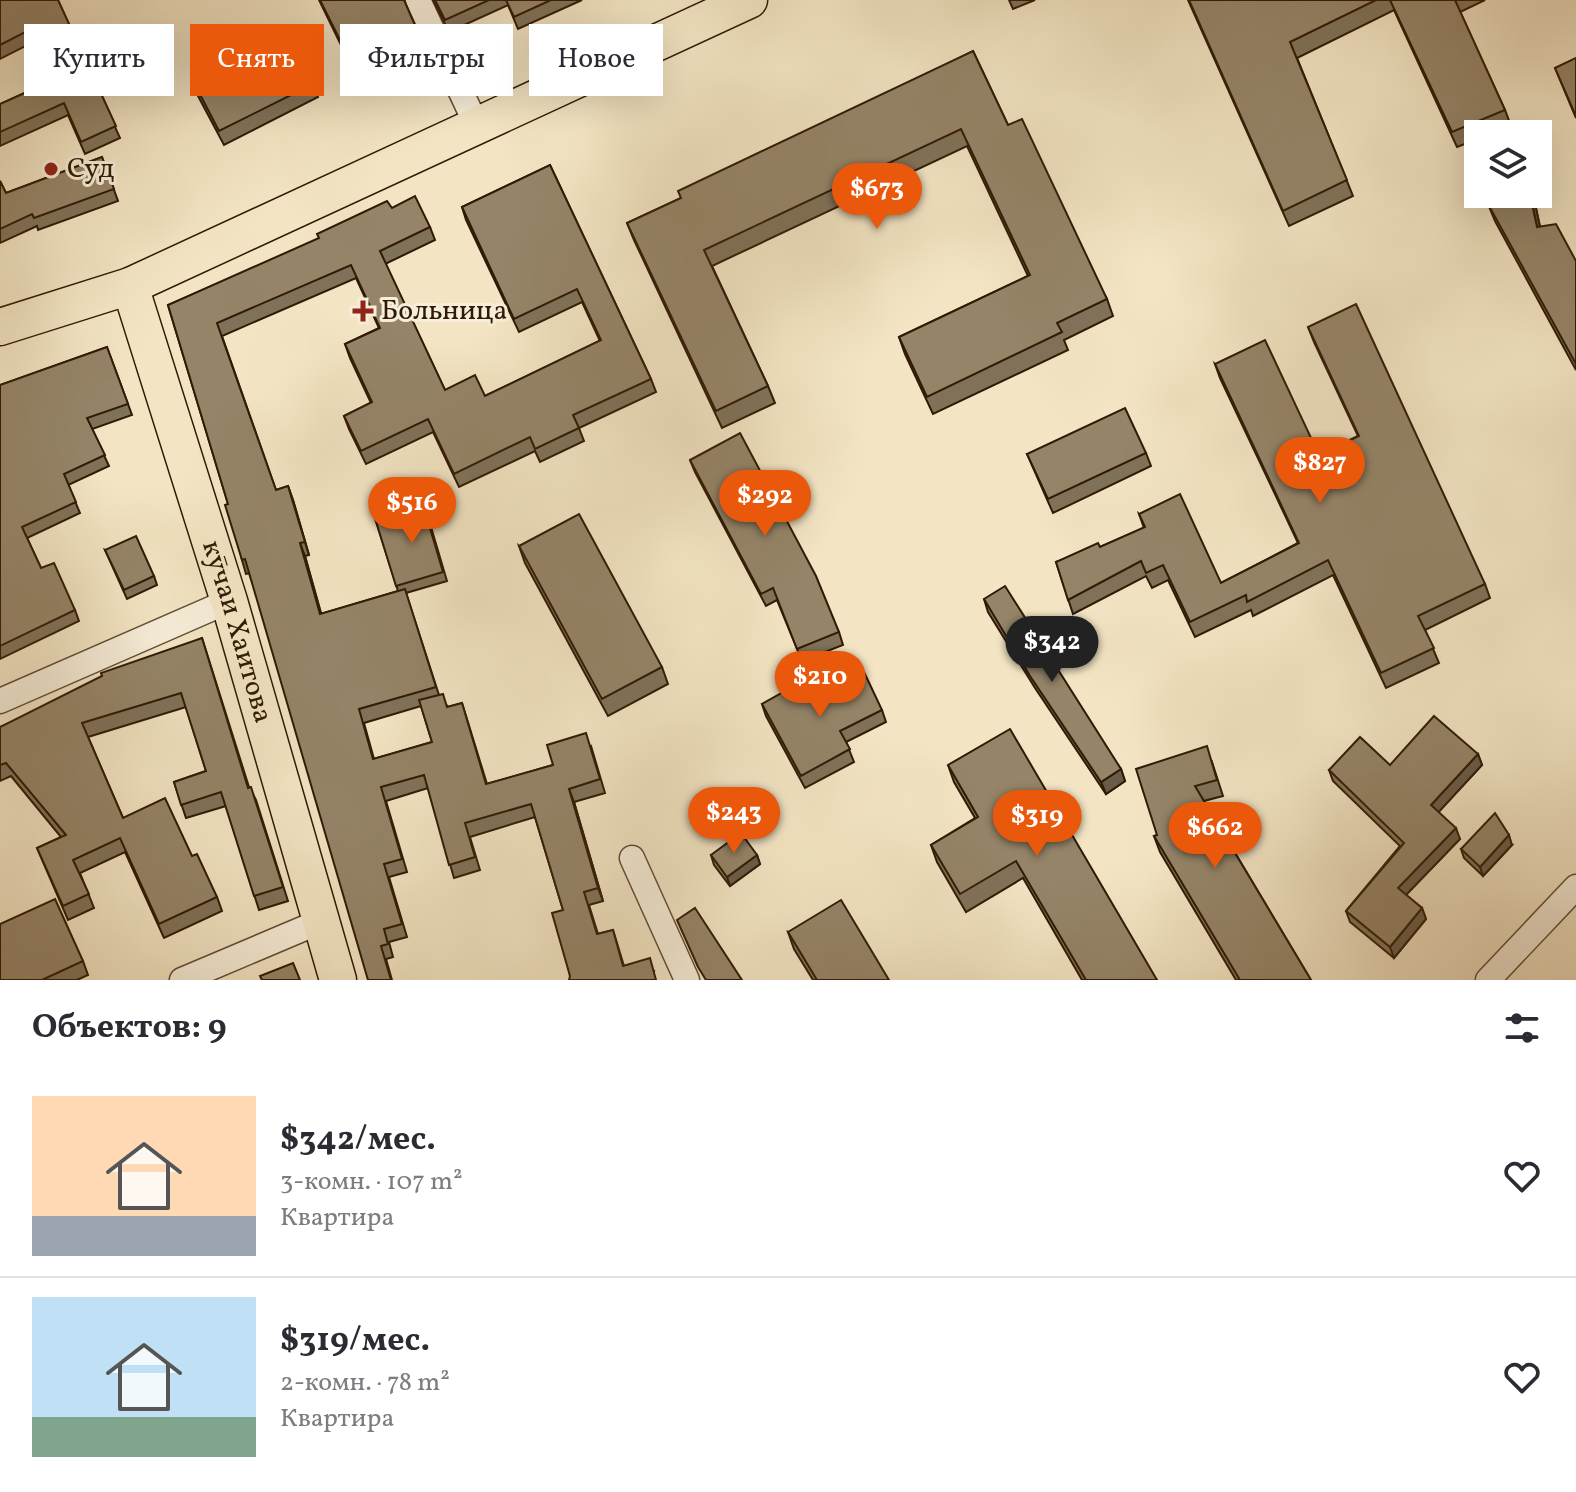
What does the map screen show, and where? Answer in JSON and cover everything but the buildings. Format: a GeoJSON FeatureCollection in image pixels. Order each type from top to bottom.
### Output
{"type":"FeatureCollection","features":[{"type":"Feature","properties":{"kind":"main road"},"geometry":{"type":"LineString","coordinates":[[0,327],[130,286],[749,0]]}},
{"type":"Feature","properties":{"kind":"main road","name":"кӯчаи Хаитова"},"geometry":{"type":"LineString","coordinates":[[130,286],[229,601],[338,980]]}},
{"type":"Feature","properties":{"kind":"street"},"geometry":{"type":"LineString","coordinates":[[418,0],[476,124]]}},
{"type":"Feature","properties":{"kind":"street"},"geometry":{"type":"LineString","coordinates":[[0,701],[229,601]]}},
{"type":"Feature","properties":{"kind":"street"},"geometry":{"type":"LineString","coordinates":[[632,858],[687,980]]}},
{"type":"Feature","properties":{"kind":"street"},"geometry":{"type":"LineString","coordinates":[[1488,980],[1576,887]]}},
{"type":"Feature","properties":{"kind":"street"},"geometry":{"type":"LineString","coordinates":[[182,980],[319,922]]}},
{"type":"Feature","properties":{"kind":"place","name":"Суд"},"geometry":{"type":"Point","coordinates":[51,169]}},
{"type":"Feature","properties":{"kind":"place","name":"Больница"},"geometry":{"type":"Point","coordinates":[363,311]}}]}
